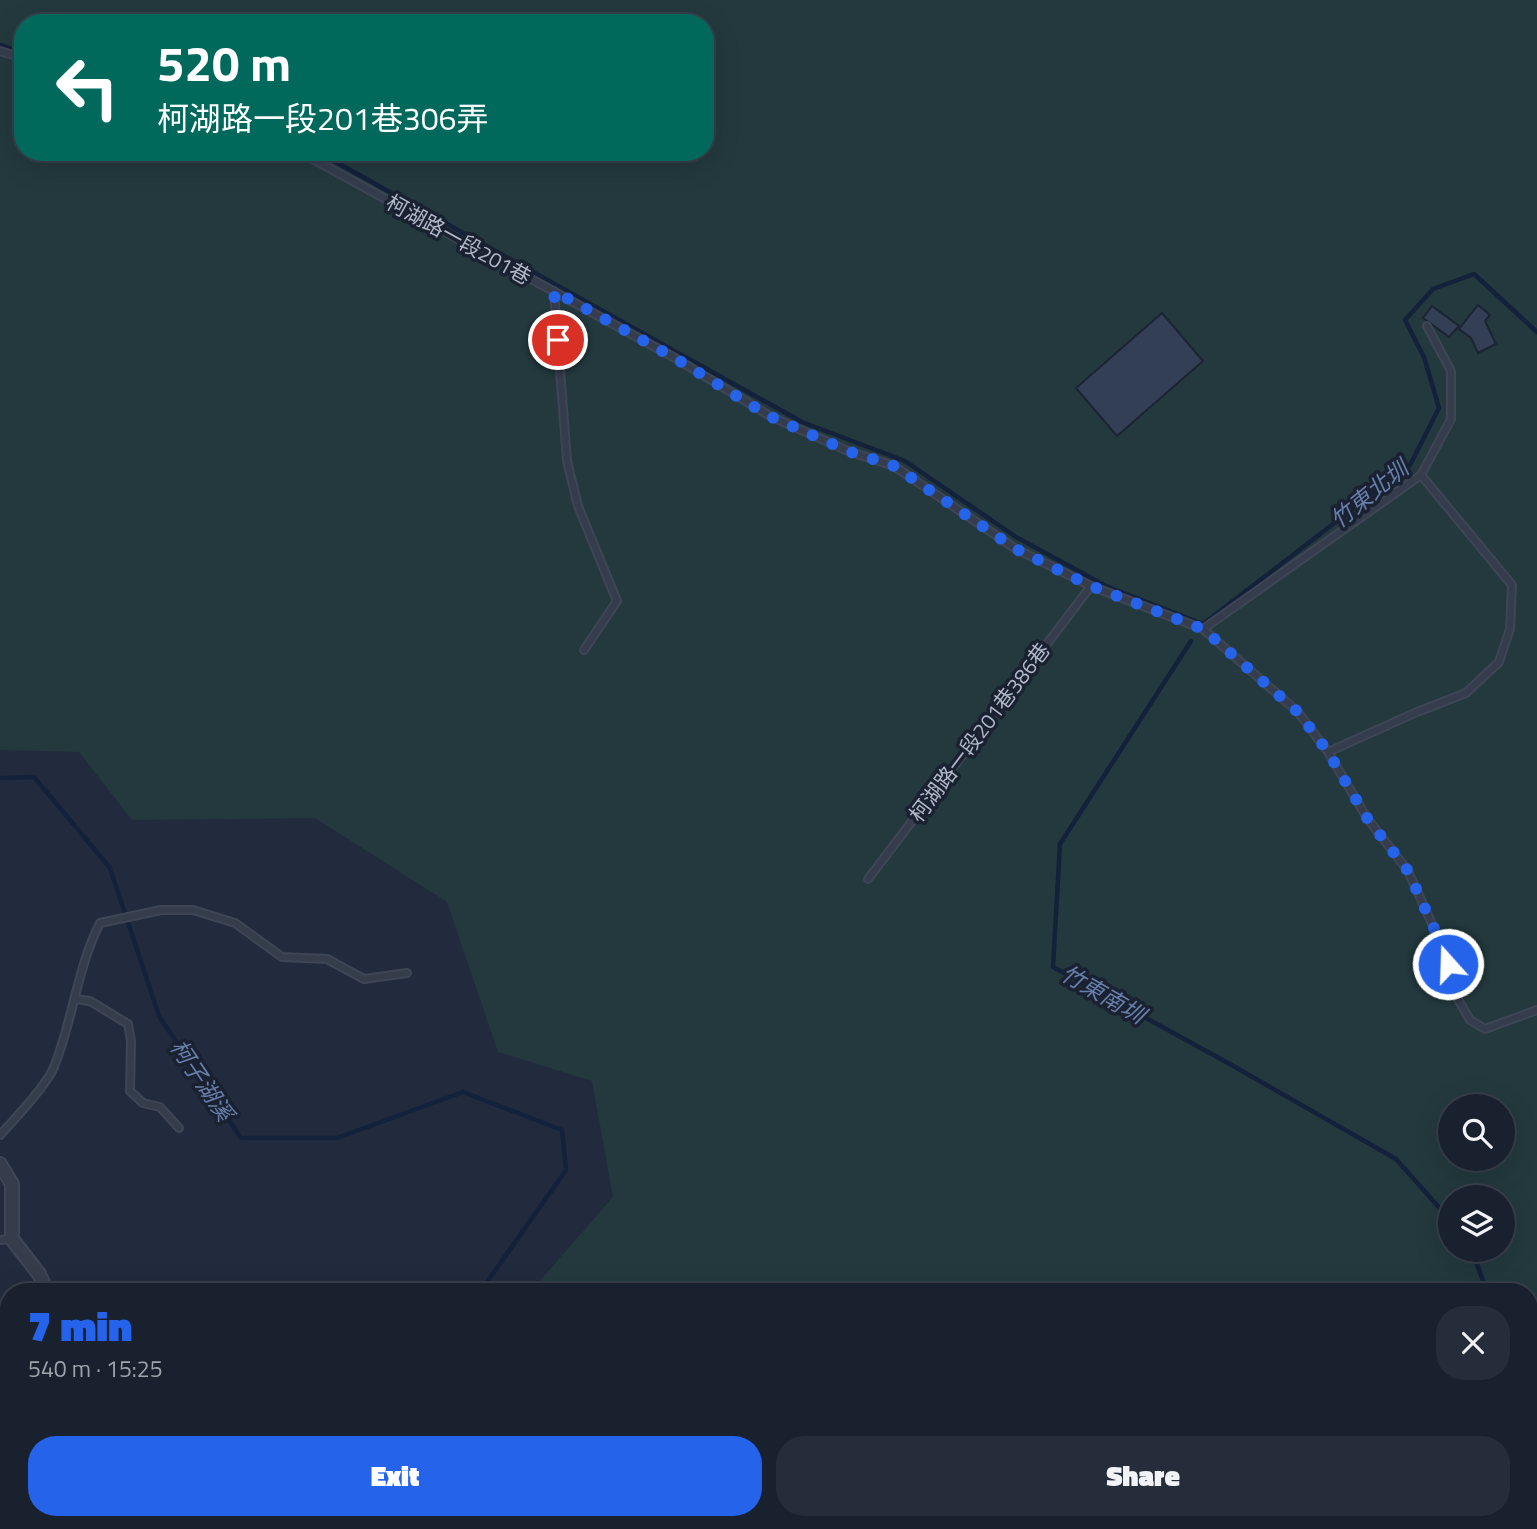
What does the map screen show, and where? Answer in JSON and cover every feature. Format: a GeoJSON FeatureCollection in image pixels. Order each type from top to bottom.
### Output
{"type":"FeatureCollection","features":[{"type":"Feature","properties":{"kind":"street"},"geometry":{"type":"LineString","coordinates":[[0,1164],[12,1184],[6,1239],[38,1274],[42,1283]]}},
{"type":"Feature","properties":{"kind":"lane","name":"柯湖路一段201巷"},"geometry":{"type":"LineString","coordinates":[[316,161],[675,358],[769,416],[848,451],[894,466],[1016,549],[1091,586],[1203,629],[1298,712],[1328,752],[1367,818],[1408,871],[1442,946],[1459,1001],[1470,1020],[1485,1029],[1537,1010]]}},
{"type":"Feature","properties":{"kind":"lane"},"geometry":{"type":"LineString","coordinates":[[554,291],[567,461],[578,506],[617,601],[584,650]]}},
{"type":"Feature","properties":{"kind":"lane"},"geometry":{"type":"LineString","coordinates":[[1203,629],[1421,475],[1451,419],[1451,371],[1427,326]]}},
{"type":"Feature","properties":{"kind":"lane"},"geometry":{"type":"LineString","coordinates":[[1328,752],[1466,693],[1499,662],[1510,629],[1512,585],[1421,475]]}},
{"type":"Feature","properties":{"kind":"lane","name":"柯湖路一段201巷386巷"},"geometry":{"type":"LineString","coordinates":[[868,879],[1091,586]]}},
{"type":"Feature","properties":{"kind":"lane"},"geometry":{"type":"LineString","coordinates":[[0,1135],[53,1070],[88,946],[100,923],[160,910],[193,910],[235,923],[282,957],[327,958],[364,979],[407,973]]}},
{"type":"Feature","properties":{"kind":"lane"},"geometry":{"type":"LineString","coordinates":[[75,999],[90,1001],[128,1024],[131,1041],[130,1091],[143,1103],[160,1107],[179,1128]]}},
{"type":"Feature","properties":{"kind":"green space"},"geometry":{"type":"Polygon","coordinates":[[[0,0],[1537,0],[1537,1283],[538,1283],[613,1197],[592,1081],[498,1052],[447,902],[315,818],[132,820],[79,752],[0,750],[0,0]]]}},
{"type":"Feature","properties":{"kind":"building"},"geometry":{"type":"Polygon","coordinates":[[[1478,305],[1490,315],[1485,321],[1496,344],[1478,353],[1471,338],[1459,329],[1478,305]]]}},
{"type":"Feature","properties":{"kind":"building"},"geometry":{"type":"Polygon","coordinates":[[[1432,306],[1459,326],[1449,337],[1423,318],[1432,306]]]}},
{"type":"Feature","properties":{"kind":"building"},"geometry":{"type":"Polygon","coordinates":[[[1162,313],[1203,361],[1117,436],[1076,388],[1162,313]]]}},
{"type":"Feature","properties":{"kind":"waterway"},"geometry":{"type":"LineString","coordinates":[[0,45],[14,50]]}},
{"type":"Feature","properties":{"kind":"waterway","name":"竹東北圳"},"geometry":{"type":"LineString","coordinates":[[334,161],[802,422],[905,461],[1016,537],[1106,586],[1203,624],[1410,465],[1439,408],[1424,357],[1405,320],[1433,289],[1474,274],[1537,332]]}},
{"type":"Feature","properties":{"kind":"waterway","name":"竹東南圳"},"geometry":{"type":"LineString","coordinates":[[1191,641],[1060,844],[1053,967],[1396,1159],[1438,1206]]}},
{"type":"Feature","properties":{"kind":"waterway","name":"柯子湖溪"},"geometry":{"type":"LineString","coordinates":[[0,778],[34,777],[110,868],[159,1016],[241,1138],[337,1138],[463,1092],[562,1130],[566,1170],[486,1283]]}},
{"type":"Feature","properties":{"kind":"waterway","name":"竹東南圳"},"geometry":{"type":"LineString","coordinates":[[1476,1262],[1484,1283]]}},
{"type":"Feature","properties":{"kind":"route"},"geometry":{"type":"LineString","coordinates":[[558,340],[554,291],[675,358],[769,416],[848,451],[894,466],[1016,549],[1091,586],[1203,629],[1298,712],[1328,752],[1367,818],[1408,871],[1448,964]]}}]}
